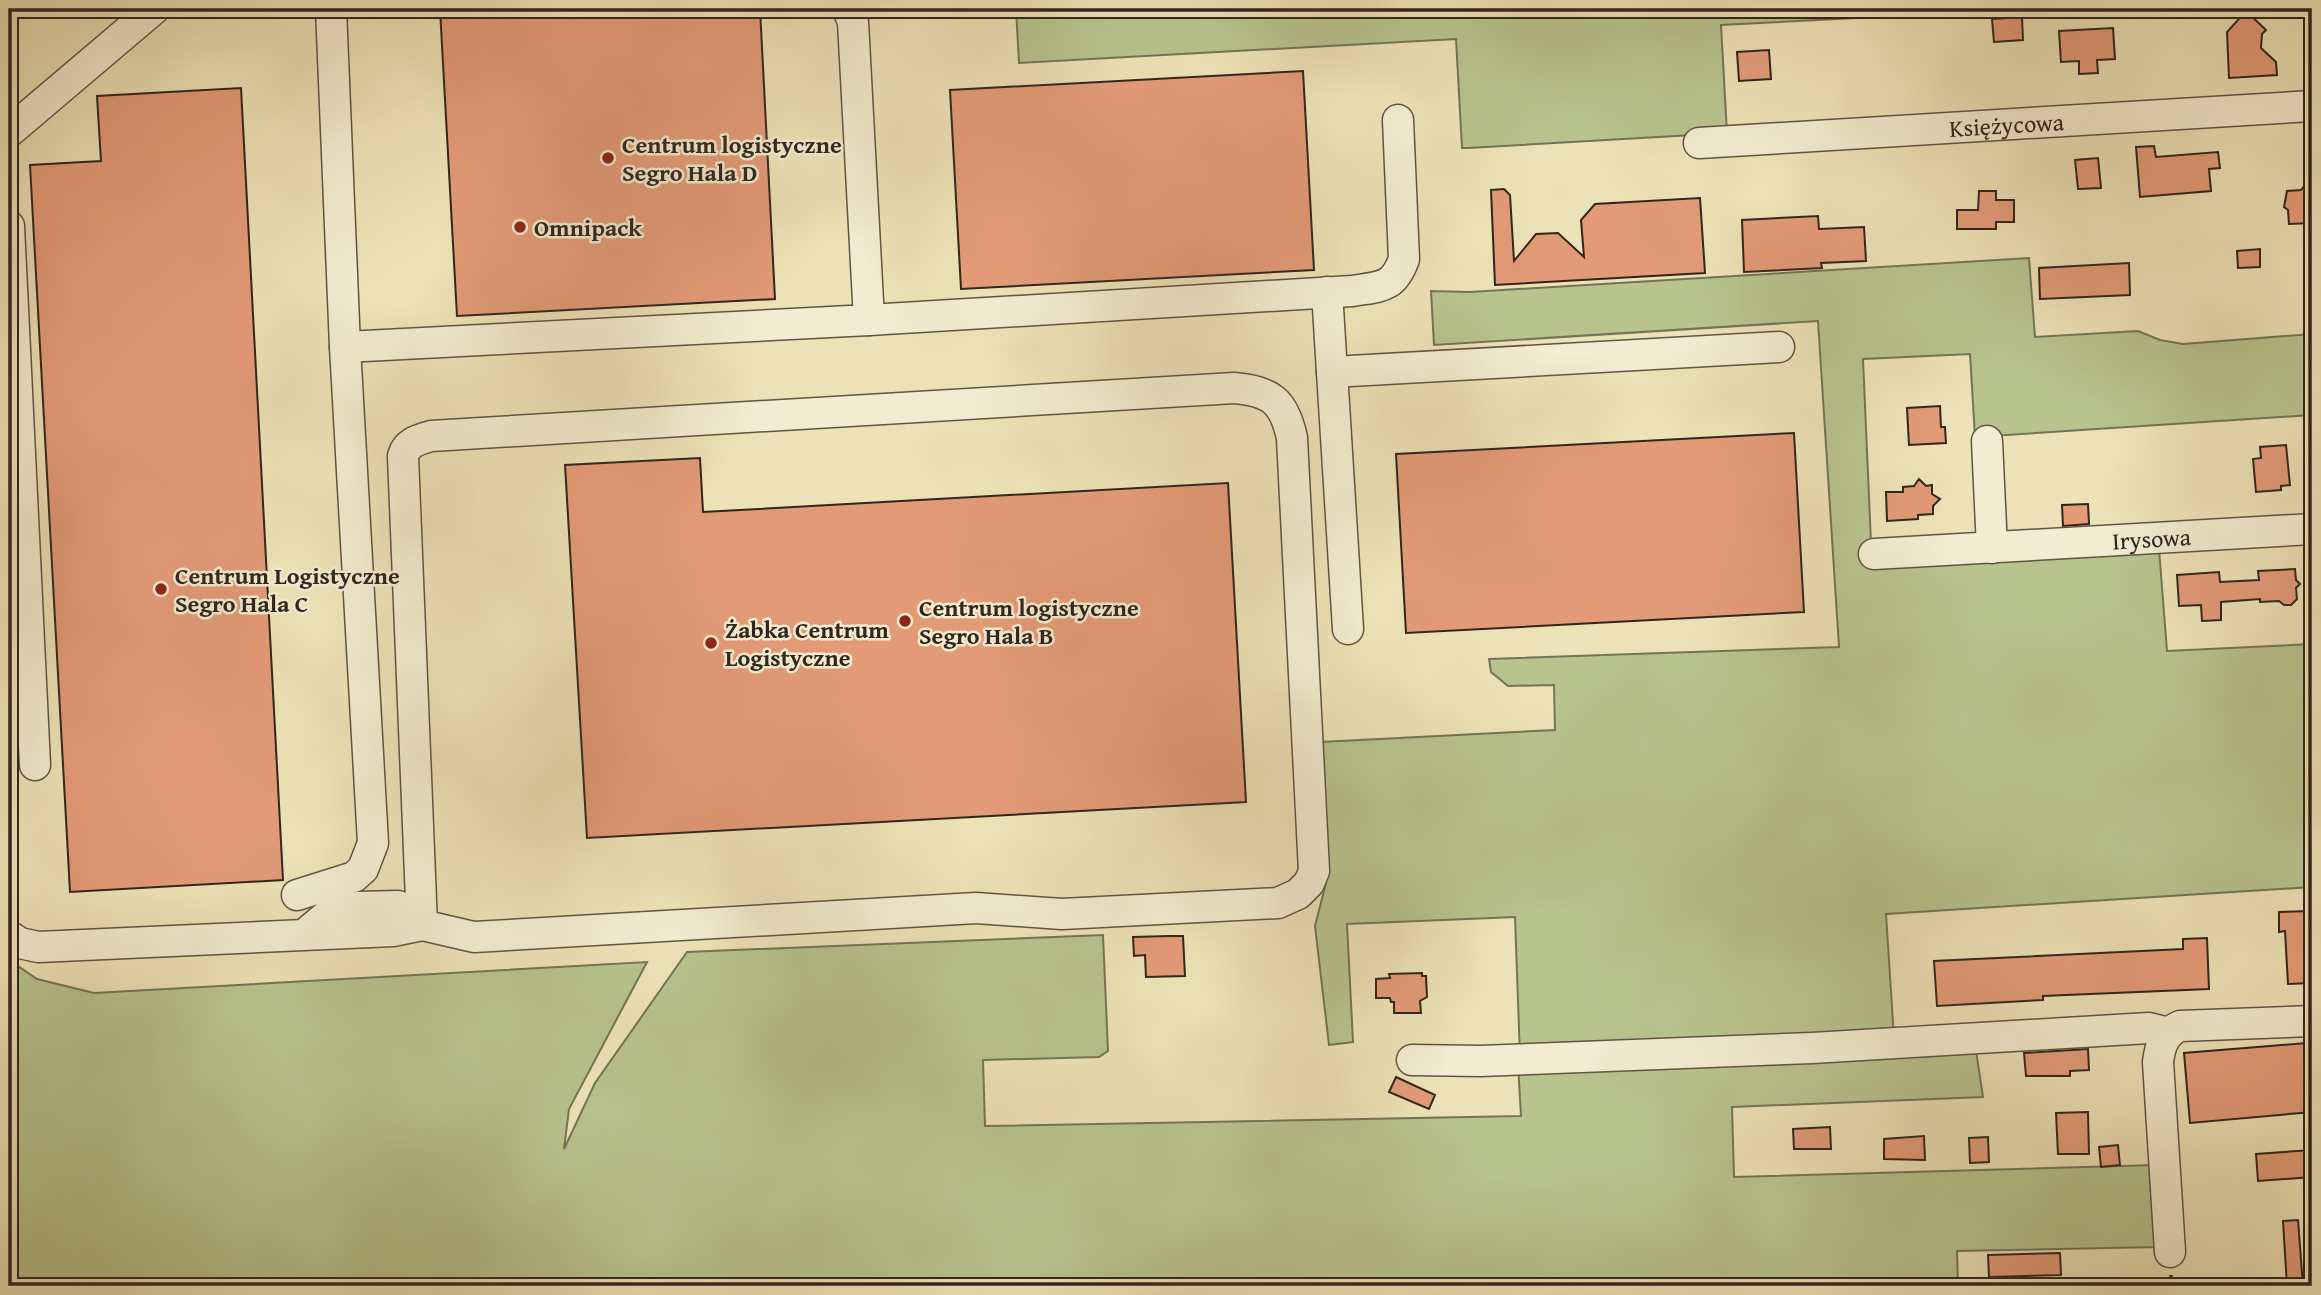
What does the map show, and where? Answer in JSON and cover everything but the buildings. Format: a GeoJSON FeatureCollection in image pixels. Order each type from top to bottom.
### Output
{"type":"FeatureCollection","features":[{"type":"Feature","properties":{"kind":"street"},"geometry":{"type":"LineString","coordinates":[[9,132],[154,9]]}},
{"type":"Feature","properties":{"kind":"street"},"geometry":{"type":"LineString","coordinates":[[297,895],[354,877],[363,869],[373,843],[345,347],[331,9]]}},
{"type":"Feature","properties":{"kind":"street"},"geometry":{"type":"LineString","coordinates":[[848,9],[853,22],[869,320]]}},
{"type":"Feature","properties":{"kind":"street","name":"Księżycowa"},"geometry":{"type":"LineString","coordinates":[[1699,143],[2312,106]]}},
{"type":"Feature","properties":{"kind":"street"},"geometry":{"type":"LineString","coordinates":[[345,347],[869,320],[1327,292],[1385,286],[1395,279],[1401,268],[1405,249],[1398,120]]}},
{"type":"Feature","properties":{"kind":"street"},"geometry":{"type":"LineString","coordinates":[[9,226],[35,765]]}},
{"type":"Feature","properties":{"kind":"street"},"geometry":{"type":"LineString","coordinates":[[1327,292],[1348,629]]}},
{"type":"Feature","properties":{"kind":"street"},"geometry":{"type":"LineString","coordinates":[[1332,372],[1779,347]]}},
{"type":"Feature","properties":{"kind":"street"},"geometry":{"type":"LineString","coordinates":[[9,936],[20,943],[38,947],[393,931],[422,925],[474,937],[976,908],[1062,914],[1188,908],[1278,902],[1298,894],[1310,883],[1314,871],[1292,438],[1282,409],[1258,390],[1234,388],[430,436],[412,442],[403,456],[422,925]]}},
{"type":"Feature","properties":{"kind":"street"},"geometry":{"type":"LineString","coordinates":[[1987,441],[1992,548]]}},
{"type":"Feature","properties":{"kind":"street","name":"Irysowa"},"geometry":{"type":"LineString","coordinates":[[1874,554],[2312,529]]}},
{"type":"Feature","properties":{"kind":"street"},"geometry":{"type":"LineString","coordinates":[[2170,1252],[2158,1062],[2162,1044],[2169,1033],[2180,1026],[2312,1021]]}},
{"type":"Feature","properties":{"kind":"street"},"geometry":{"type":"LineString","coordinates":[[1412,1060],[1480,1061],[1798,1048],[2149,1028],[2169,1033]]}},
{"type":"Feature","properties":{"kind":"green space"},"geometry":{"type":"Polygon","coordinates":[[[1016,9],[2035,9],[1721,25],[1727,133],[1462,148],[1456,39],[1019,63],[1016,9]]]}},
{"type":"Feature","properties":{"kind":"green space"},"geometry":{"type":"Polygon","coordinates":[[[2029,258],[2035,337],[2138,331],[2160,340],[2183,344],[2312,334],[2312,415],[1975,437],[1970,354],[1863,359],[1872,566],[2159,549],[2167,651],[2312,644],[2312,887],[1886,914],[1894,1038],[1520,1057],[1515,917],[1347,924],[1353,1042],[1329,1045],[1315,926],[1327,879],[1321,742],[1555,730],[1554,685],[1508,686],[1491,672],[1489,659],[1839,647],[1818,321],[1434,345],[1431,291],[1470,292],[2029,258]]]}},
{"type":"Feature","properties":{"kind":"green space"},"geometry":{"type":"Polygon","coordinates":[[[1103,935],[1108,1051],[1099,1057],[983,1060],[985,1126],[1521,1116],[1518,1064],[1975,1044],[1983,1097],[1732,1107],[1734,1177],[2156,1165],[2159,1247],[1957,1251],[1958,1286],[9,1286],[9,960],[37,979],[94,993],[647,962],[569,1109],[564,1149],[595,1083],[687,952],[1103,935]]]}},
{"type":"Feature","properties":{"kind":"place","name":"Centrum logistyczne Segro Hala D"},"geometry":{"type":"Point","coordinates":[608,158]}},
{"type":"Feature","properties":{"kind":"place","name":"Omnipack"},"geometry":{"type":"Point","coordinates":[520,227]}},
{"type":"Feature","properties":{"kind":"place","name":"Centrum Logistyczne Segro Hala C"},"geometry":{"type":"Point","coordinates":[161,589]}},
{"type":"Feature","properties":{"kind":"place","name":"Centrum logistyczne Segro Hala B"},"geometry":{"type":"Point","coordinates":[905,621]}},
{"type":"Feature","properties":{"kind":"place","name":"Żabka Centrum Logistyczne"},"geometry":{"type":"Point","coordinates":[711,643]}}]}
